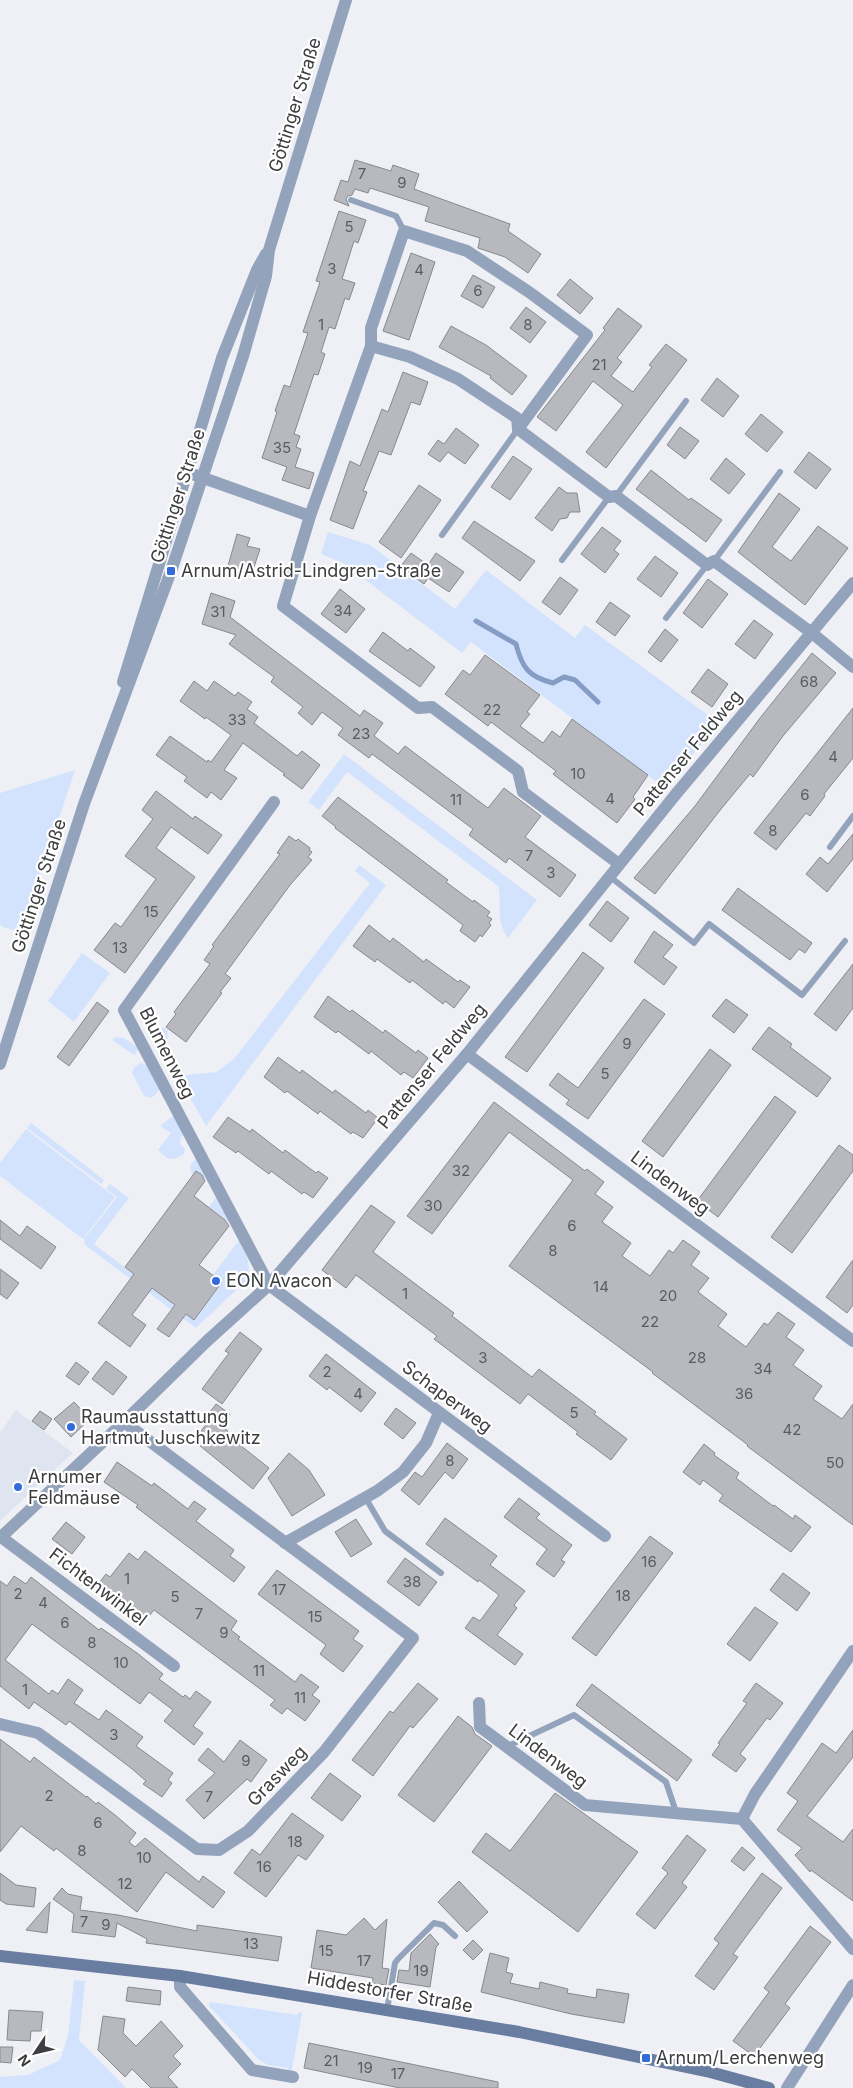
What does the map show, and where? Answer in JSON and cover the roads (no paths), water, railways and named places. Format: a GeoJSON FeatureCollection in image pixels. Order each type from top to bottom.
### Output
{"type":"FeatureCollection","features":[{"type":"Feature","properties":{"kind":"main road","name":"Hiddestorfer Straße"},"geometry":{"type":"LineString","coordinates":[[0,1956],[180,1976],[519,2032],[710,2072],[769,2088]]}},
{"type":"Feature","properties":{"kind":"street","name":"Göttinger Straße"},"geometry":{"type":"LineString","coordinates":[[0,1064],[84,804],[138,664],[251,329],[266,276],[269,250],[346,0]]}},
{"type":"Feature","properties":{"kind":"street"},"geometry":{"type":"LineString","coordinates":[[518,428],[587,335],[529,292],[467,251],[404,230],[372,328],[371,346],[310,516],[283,606],[418,708],[432,707],[518,771],[523,792],[619,864]]}},
{"type":"Feature","properties":{"kind":"street","name":"Göttinger Straße"},"geometry":{"type":"LineString","coordinates":[[104,748],[222,358],[256,270],[269,250]]}},
{"type":"Feature","properties":{"kind":"street"},"geometry":{"type":"LineString","coordinates":[[371,346],[410,357],[458,379],[516,418],[518,428],[812,633],[853,667]]}},
{"type":"Feature","properties":{"kind":"street"},"geometry":{"type":"LineString","coordinates":[[187,472],[310,516]]}},
{"type":"Feature","properties":{"kind":"street","name":"Pattenser Feldweg"},"geometry":{"type":"LineString","coordinates":[[0,1537],[124,1422],[207,1341],[269,1285],[467,1054],[609,876],[853,583]]}},
{"type":"Feature","properties":{"kind":"street","name":"Blumenweg"},"geometry":{"type":"LineString","coordinates":[[269,1285],[124,1010],[274,802]]}},
{"type":"Feature","properties":{"kind":"street","name":"Lindenweg"},"geometry":{"type":"LineString","coordinates":[[467,1054],[853,1341]]}},
{"type":"Feature","properties":{"kind":"street","name":"Schaperweg"},"geometry":{"type":"LineString","coordinates":[[269,1285],[605,1536]]}},
{"type":"Feature","properties":{"kind":"street"},"geometry":{"type":"LineString","coordinates":[[285,1543],[365,1497],[403,1472],[426,1444],[439,1413]]}},
{"type":"Feature","properties":{"kind":"street","name":"Grasweg"},"geometry":{"type":"LineString","coordinates":[[0,1724],[38,1733],[197,1849],[219,1850],[248,1831],[324,1752],[413,1638],[124,1422]]}},
{"type":"Feature","properties":{"kind":"street","name":"Fichtenwinkel"},"geometry":{"type":"LineString","coordinates":[[0,1537],[174,1666]]}},
{"type":"Feature","properties":{"kind":"street"},"geometry":{"type":"LineString","coordinates":[[853,1651],[756,1794],[742,1819],[853,1949]]}},
{"type":"Feature","properties":{"kind":"street","name":"Lindenweg"},"geometry":{"type":"LineString","coordinates":[[479,1703],[480,1727],[585,1805],[742,1819]]}},
{"type":"Feature","properties":{"kind":"street"},"geometry":{"type":"LineString","coordinates":[[180,1976],[180,1988],[252,2070],[294,2078]]}},
{"type":"Feature","properties":{"kind":"street"},"geometry":{"type":"LineString","coordinates":[[787,2088],[853,1985]]}},
{"type":"Feature","properties":{"kind":"lane"},"geometry":{"type":"LineString","coordinates":[[351,200],[396,216],[404,230]]}},
{"type":"Feature","properties":{"kind":"lane"},"geometry":{"type":"LineString","coordinates":[[562,560],[686,401]]}},
{"type":"Feature","properties":{"kind":"lane"},"geometry":{"type":"LineString","coordinates":[[442,535],[518,428]]}},
{"type":"Feature","properties":{"kind":"lane"},"geometry":{"type":"LineString","coordinates":[[666,618],[711,563],[780,472]]}},
{"type":"Feature","properties":{"kind":"lane"},"geometry":{"type":"LineString","coordinates":[[830,847],[853,816]]}},
{"type":"Feature","properties":{"kind":"lane"},"geometry":{"type":"LineString","coordinates":[[609,876],[694,943],[709,924],[802,995],[845,941]]}},
{"type":"Feature","properties":{"kind":"lane"},"geometry":{"type":"LineString","coordinates":[[365,1497],[385,1531],[441,1573]]}},
{"type":"Feature","properties":{"kind":"lane"},"geometry":{"type":"LineString","coordinates":[[506,1747],[574,1715],[666,1782],[676,1812]]}},
{"type":"Feature","properties":{"kind":"lane"},"geometry":{"type":"LineString","coordinates":[[387,2010],[395,1963],[398,1959],[434,1923],[444,1925],[455,1936]]}},
{"type":"Feature","properties":{"kind":"waterway"},"geometry":{"type":"LineString","coordinates":[[476,621],[516,644],[524,665],[538,678],[553,683],[564,677],[575,680],[598,702]]}},
{"type":"Feature","properties":{"kind":"place","name":"Arnum/Astrid-Lindgren-Straße"},"geometry":{"type":"Point","coordinates":[171,571]}},
{"type":"Feature","properties":{"kind":"place","name":"EON Avacon"},"geometry":{"type":"Point","coordinates":[216,1281]}},
{"type":"Feature","properties":{"kind":"place","name":"Raumausstattung Hartmut Juschkewitz"},"geometry":{"type":"Point","coordinates":[71,1427]}},
{"type":"Feature","properties":{"kind":"place","name":"Arnumer Feldmäuse"},"geometry":{"type":"Point","coordinates":[18,1487]}},
{"type":"Feature","properties":{"kind":"place","name":"Arnum/Lerchenweg"},"geometry":{"type":"Point","coordinates":[646,2058]}}]}
